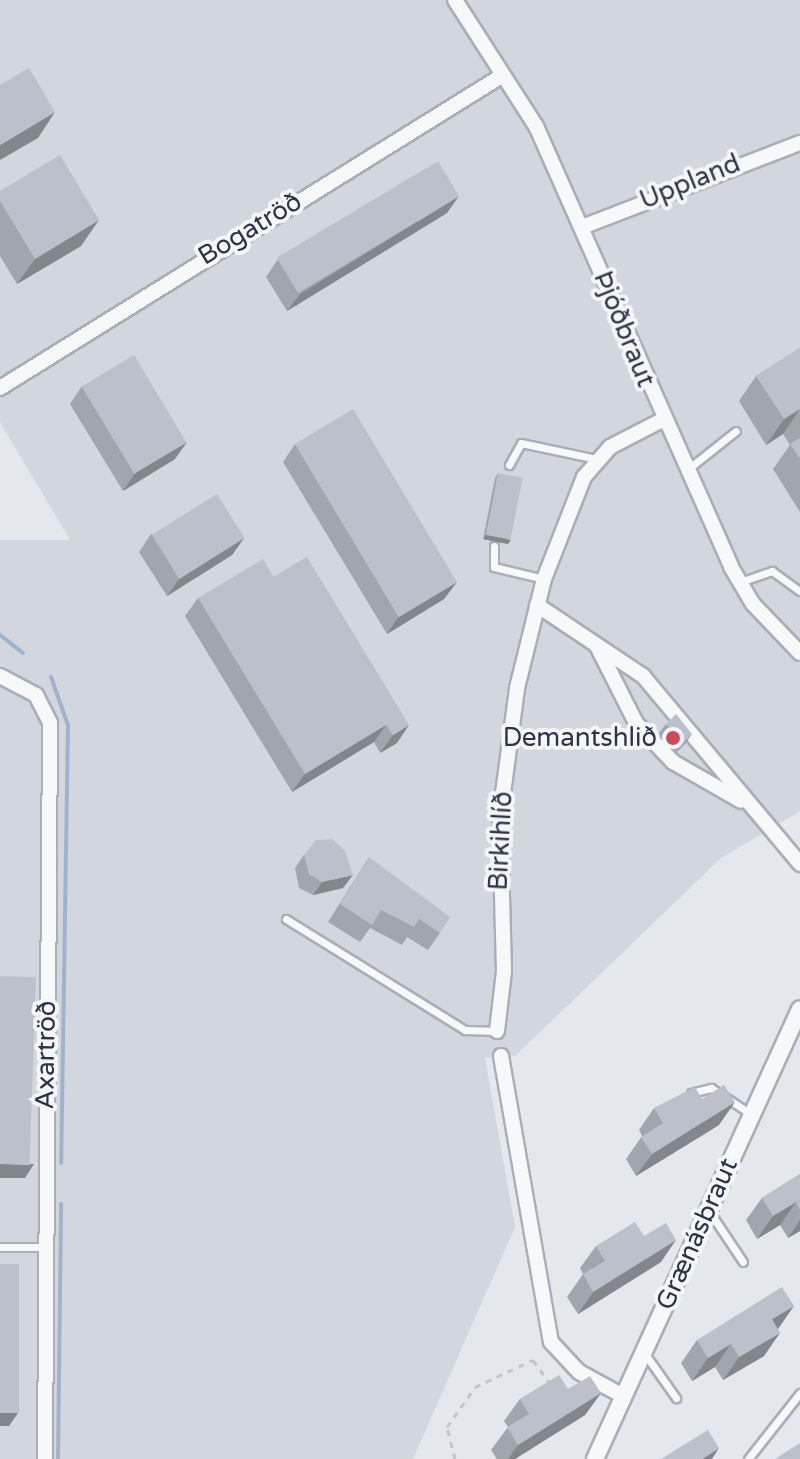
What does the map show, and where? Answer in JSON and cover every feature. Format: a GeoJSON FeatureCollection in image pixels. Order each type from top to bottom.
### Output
{"type":"FeatureCollection","features":[{"type":"Feature","properties":{"kind":"street","name":"Þjóðbraut"},"geometry":{"type":"LineString","coordinates":[[455,0],[536,126],[582,227],[684,472],[740,582],[800,653]]}},
{"type":"Feature","properties":{"kind":"street","name":"Bogatröð"},"geometry":{"type":"LineString","coordinates":[[0,388],[503,75]]}},
{"type":"Feature","properties":{"kind":"street","name":"Uppland"},"geometry":{"type":"LineString","coordinates":[[582,227],[800,143]]}},
{"type":"Feature","properties":{"kind":"street","name":"Birkihlíð"},"geometry":{"type":"LineString","coordinates":[[497,1031],[504,971],[500,816],[544,579],[570,498],[597,459],[662,420]]}},
{"type":"Feature","properties":{"kind":"street"},"geometry":{"type":"LineString","coordinates":[[537,605],[643,676],[722,762],[743,802],[800,864]]}},
{"type":"Feature","properties":{"kind":"street"},"geometry":{"type":"LineString","coordinates":[[596,645],[645,732],[673,762],[743,802]]}},
{"type":"Feature","properties":{"kind":"street","name":"Axartröð"},"geometry":{"type":"LineString","coordinates":[[0,676],[36,695],[50,723],[44,1247],[45,1459]]}},
{"type":"Feature","properties":{"kind":"street","name":"Grænásbraut"},"geometry":{"type":"LineString","coordinates":[[595,1459],[800,1009]]}},
{"type":"Feature","properties":{"kind":"street"},"geometry":{"type":"LineString","coordinates":[[501,1056],[551,1342],[579,1372],[623,1396]]}},
{"type":"Feature","properties":{"kind":"lane"},"geometry":{"type":"LineString","coordinates":[[684,472],[736,431]]}},
{"type":"Feature","properties":{"kind":"lane"},"geometry":{"type":"LineString","coordinates":[[509,465],[521,443],[597,459]]}},
{"type":"Feature","properties":{"kind":"lane"},"geometry":{"type":"LineString","coordinates":[[494,546],[494,567],[544,579]]}},
{"type":"Feature","properties":{"kind":"lane"},"geometry":{"type":"LineString","coordinates":[[740,582],[772,571],[800,591]]}},
{"type":"Feature","properties":{"kind":"lane"},"geometry":{"type":"LineString","coordinates":[[286,919],[465,1030],[497,1031]]}},
{"type":"Feature","properties":{"kind":"lane"},"geometry":{"type":"LineString","coordinates":[[675,1104],[711,1088],[751,1114]]}},
{"type":"Feature","properties":{"kind":"lane"},"geometry":{"type":"LineString","coordinates":[[707,1209],[743,1262]]}},
{"type":"Feature","properties":{"kind":"lane"},"geometry":{"type":"LineString","coordinates":[[0,1247],[44,1247]]}},
{"type":"Feature","properties":{"kind":"lane"},"geometry":{"type":"LineString","coordinates":[[644,1352],[676,1398]]}},
{"type":"Feature","properties":{"kind":"lane"},"geometry":{"type":"LineString","coordinates":[[748,1459],[800,1393]]}},
{"type":"Feature","properties":{"kind":"path"},"geometry":{"type":"LineString","coordinates":[[455,1459],[447,1427],[475,1387],[533,1360],[550,1384]]}},
{"type":"Feature","properties":{"kind":"shaded area"},"geometry":{"type":"Polygon","coordinates":[[[0,0],[800,0],[800,811],[721,858],[515,1056],[485,1058],[515,1227],[413,1459],[0,1459],[0,540],[70,540],[0,422],[0,0]]]}},
{"type":"Feature","properties":{"kind":"building"},"geometry":{"type":"Polygon","coordinates":[[[29,68],[55,112],[0,145],[0,85],[29,68]]]}},
{"type":"Feature","properties":{"kind":"building"},"geometry":{"type":"Polygon","coordinates":[[[60,155],[99,220],[35,259],[0,201],[0,191],[60,155]]]}},
{"type":"Feature","properties":{"kind":"building"},"geometry":{"type":"Polygon","coordinates":[[[438,161],[459,196],[298,293],[277,258],[438,161]]]}},
{"type":"Feature","properties":{"kind":"building"},"geometry":{"type":"Polygon","coordinates":[[[800,348],[800,409],[784,419],[756,376],[800,348]]]}},
{"type":"Feature","properties":{"kind":"building"},"geometry":{"type":"Polygon","coordinates":[[[134,355],[187,442],[134,474],[82,386],[134,355]]]}},
{"type":"Feature","properties":{"kind":"building"},"geometry":{"type":"Polygon","coordinates":[[[353,409],[457,582],[399,617],[295,444],[353,409]]]}},
{"type":"Feature","properties":{"kind":"building"},"geometry":{"type":"Polygon","coordinates":[[[800,438],[800,459],[790,444],[800,438]]]}},
{"type":"Feature","properties":{"kind":"building"},"geometry":{"type":"Polygon","coordinates":[[[498,473],[523,478],[511,540],[486,535],[498,473]]]}},
{"type":"Feature","properties":{"kind":"building"},"geometry":{"type":"Polygon","coordinates":[[[217,494],[245,538],[179,579],[152,535],[217,494]]]}},
{"type":"Feature","properties":{"kind":"building"},"geometry":{"type":"Polygon","coordinates":[[[307,557],[409,725],[393,735],[386,725],[305,774],[198,598],[263,559],[274,577],[307,557]]]}},
{"type":"Feature","properties":{"kind":"building"},"geometry":{"type":"Polygon","coordinates":[[[676,714],[692,734],[683,743],[666,724],[676,714]]]}},
{"type":"Feature","properties":{"kind":"building"},"geometry":{"type":"Polygon","coordinates":[[[332,839],[345,851],[353,875],[322,882],[309,874],[304,855],[316,840],[332,839]]]}},
{"type":"Feature","properties":{"kind":"building"},"geometry":{"type":"Polygon","coordinates":[[[369,857],[450,917],[440,933],[419,919],[414,927],[381,910],[372,925],[340,904],[369,857]]]}},
{"type":"Feature","properties":{"kind":"building"},"geometry":{"type":"Polygon","coordinates":[[[0,976],[36,977],[29,1165],[0,1164],[0,976]]]}},
{"type":"Feature","properties":{"kind":"building"},"geometry":{"type":"Polygon","coordinates":[[[724,1085],[735,1102],[652,1154],[641,1137],[663,1123],[654,1108],[695,1087],[702,1099],[724,1085]]]}},
{"type":"Feature","properties":{"kind":"building"},"geometry":{"type":"Polygon","coordinates":[[[800,1174],[800,1210],[796,1202],[773,1216],[762,1198],[800,1174]]]}},
{"type":"Feature","properties":{"kind":"building"},"geometry":{"type":"Polygon","coordinates":[[[635,1222],[644,1236],[666,1223],[676,1240],[593,1292],[583,1274],[605,1261],[596,1246],[635,1222]]]}},
{"type":"Feature","properties":{"kind":"building"},"geometry":{"type":"Polygon","coordinates":[[[0,1264],[19,1264],[19,1413],[0,1413],[0,1264]]]}},
{"type":"Feature","properties":{"kind":"building"},"geometry":{"type":"Polygon","coordinates":[[[782,1287],[794,1306],[772,1319],[780,1333],[739,1357],[731,1344],[708,1358],[697,1340],[782,1287]]]}},
{"type":"Feature","properties":{"kind":"building"},"geometry":{"type":"Polygon","coordinates":[[[559,1375],[568,1389],[590,1376],[601,1393],[518,1445],[507,1427],[529,1414],[520,1399],[559,1375]]]}},
{"type":"Feature","properties":{"kind":"building"},"geometry":{"type":"Polygon","coordinates":[[[708,1430],[719,1448],[702,1459],[661,1459],[708,1430]]]}},
{"type":"Feature","properties":{"kind":"building"},"geometry":{"type":"Polygon","coordinates":[[[800,1443],[800,1459],[775,1459],[800,1443]]]}},
{"type":"Feature","properties":{"kind":"waterway"},"geometry":{"type":"LineString","coordinates":[[0,635],[23,653]]}},
{"type":"Feature","properties":{"kind":"waterway"},"geometry":{"type":"LineString","coordinates":[[51,677],[68,725],[61,1163]]}},
{"type":"Feature","properties":{"kind":"waterway"},"geometry":{"type":"LineString","coordinates":[[58,1459],[61,1204]]}},
{"type":"Feature","properties":{"kind":"place","name":"Demantshlið"},"geometry":{"type":"Point","coordinates":[673,738]}}]}
